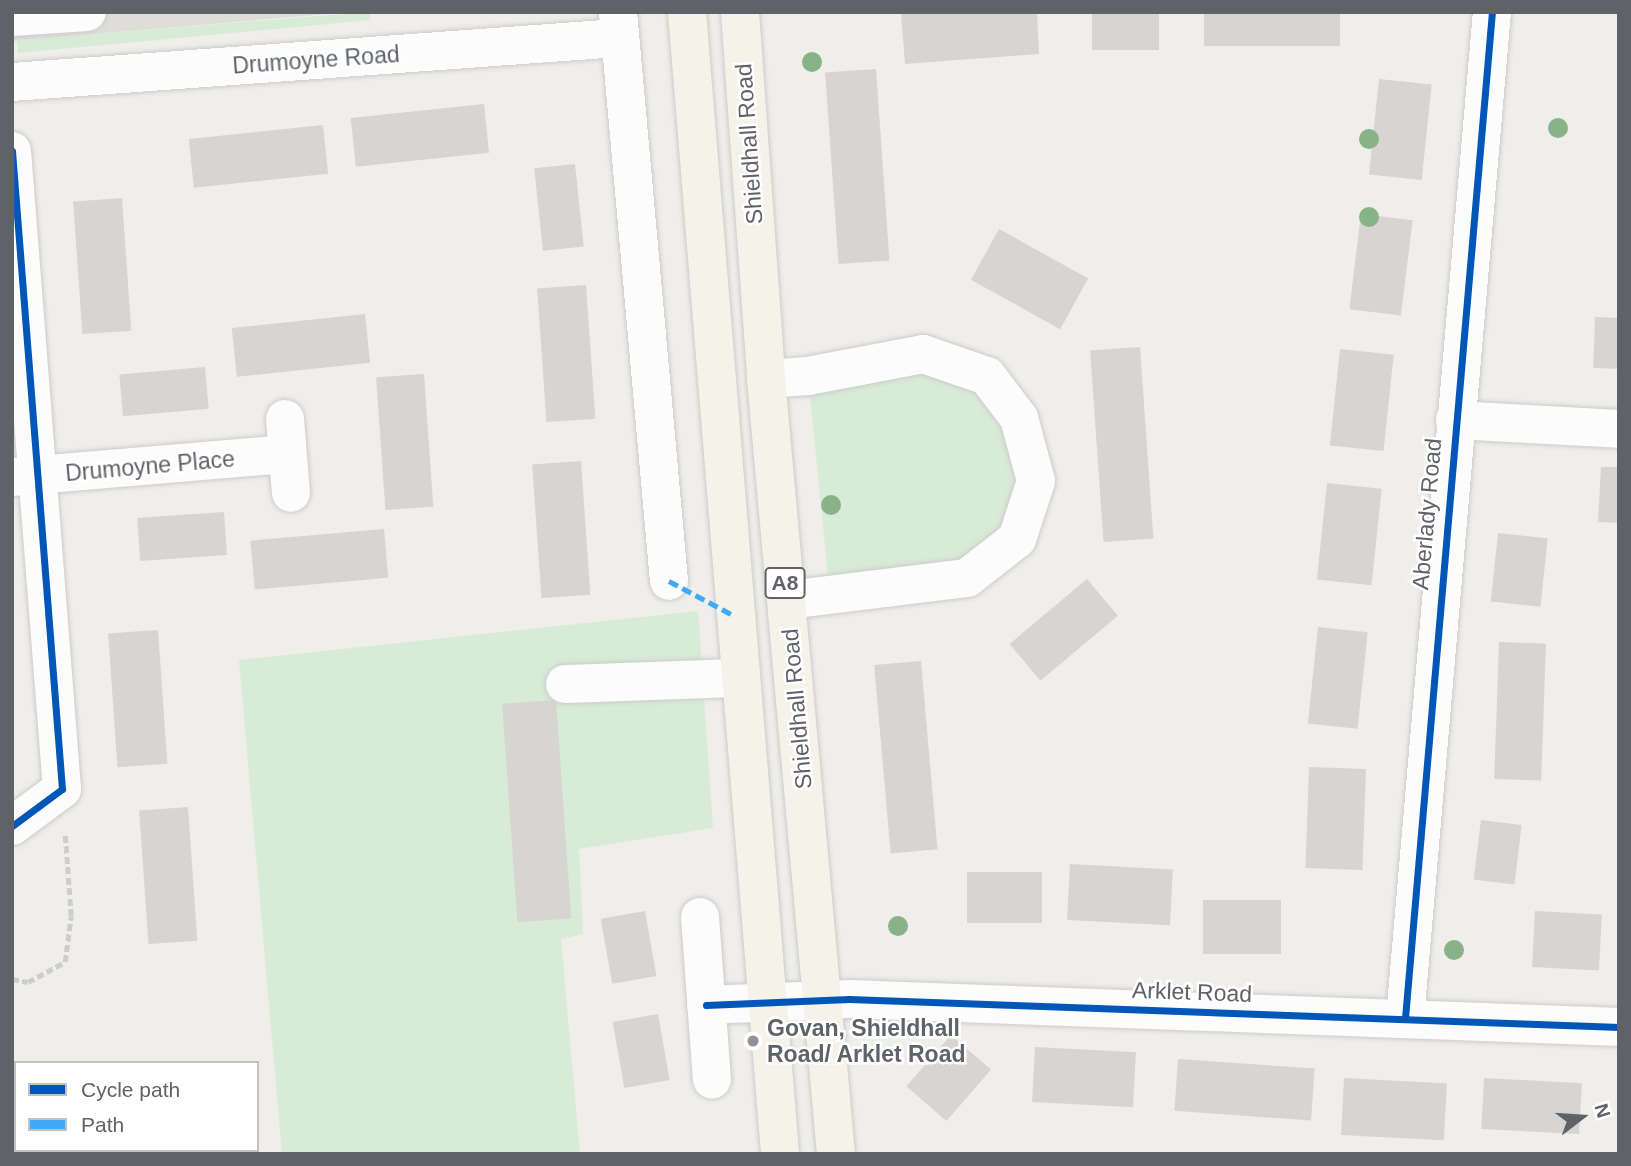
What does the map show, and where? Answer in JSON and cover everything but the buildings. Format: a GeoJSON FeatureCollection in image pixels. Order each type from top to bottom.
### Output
{"type":"FeatureCollection","features":[{"type":"Feature","properties":{"kind":"main road","name":"A8"},"geometry":{"type":"LineString","coordinates":[[687,12],[738,678],[780,1154]]}},
{"type":"Feature","properties":{"kind":"main road","name":"Shieldhall Road"},"geometry":{"type":"LineString","coordinates":[[740,12],[766,379],[836,1154]]}},
{"type":"Feature","properties":{"kind":"street"},"geometry":{"type":"LineString","coordinates":[[12,17],[87,12]]}},
{"type":"Feature","properties":{"kind":"street","name":"Aberlady Road"},"geometry":{"type":"LineString","coordinates":[[1405,1018],[1492,12]]}},
{"type":"Feature","properties":{"kind":"street"},"geometry":{"type":"LineString","coordinates":[[618,25],[669,581]]}},
{"type":"Feature","properties":{"kind":"street","name":"Drumoyne Road"},"geometry":{"type":"LineString","coordinates":[[12,82],[618,25]]}},
{"type":"Feature","properties":{"kind":"street"},"geometry":{"type":"LineString","coordinates":[[12,151],[26,476],[62,789],[12,826]]}},
{"type":"Feature","properties":{"kind":"street"},"geometry":{"type":"LineString","coordinates":[[766,379],[807,376],[923,354],[987,376],[1019,418],[1036,481],[1017,539],[967,578],[787,600]]}},
{"type":"Feature","properties":{"kind":"street"},"geometry":{"type":"LineString","coordinates":[[1455,420],[1619,429]]}},
{"type":"Feature","properties":{"kind":"street","name":"Drumoyne Place"},"geometry":{"type":"LineString","coordinates":[[26,476],[286,436],[291,493]]}},
{"type":"Feature","properties":{"kind":"street"},"geometry":{"type":"LineString","coordinates":[[565,684],[738,678]]}},
{"type":"Feature","properties":{"kind":"street"},"geometry":{"type":"LineString","coordinates":[[700,917],[712,1080]]}},
{"type":"Feature","properties":{"kind":"street","name":"Arklet Road"},"geometry":{"type":"LineString","coordinates":[[706,1005],[824,999],[1619,1027]]}},
{"type":"Feature","properties":{"kind":"path"},"geometry":{"type":"LineString","coordinates":[[12,979],[28,982],[65,962],[71,916],[62,789]]}},
{"type":"Feature","properties":{"kind":"shaded area"},"geometry":{"type":"Polygon","coordinates":[[[12,12],[351,12],[12,41],[12,12]]]}},
{"type":"Feature","properties":{"kind":"green space"},"geometry":{"type":"Polygon","coordinates":[[[370,12],[370,20],[18,53],[17,40],[370,12]]]}},
{"type":"Feature","properties":{"kind":"green space"},"geometry":{"type":"Polygon","coordinates":[[[923,354],[987,376],[1036,481],[967,578],[830,595],[808,376],[923,354]]]}},
{"type":"Feature","properties":{"kind":"green space"},"geometry":{"type":"Polygon","coordinates":[[[698,611],[713,828],[579,849],[583,934],[561,939],[580,1154],[282,1154],[239,660],[698,611]]]}},
{"type":"Feature","properties":{"kind":"marked path"},"geometry":{"type":"LineString","coordinates":[[669,581],[733,615]]}},
{"type":"Feature","properties":{"kind":"cycle path"},"geometry":{"type":"LineString","coordinates":[[1405,1018],[1492,12]]}},
{"type":"Feature","properties":{"kind":"cycle path"},"geometry":{"type":"LineString","coordinates":[[12,151],[62,789],[12,826]]}},
{"type":"Feature","properties":{"kind":"cycle path"},"geometry":{"type":"LineString","coordinates":[[706,1005],[849,999],[1619,1027]]}},
{"type":"Feature","properties":{"kind":"place","name":"Govan, Shieldhall Road/ Arklet Road"},"geometry":{"type":"Point","coordinates":[753,1041]}}]}
